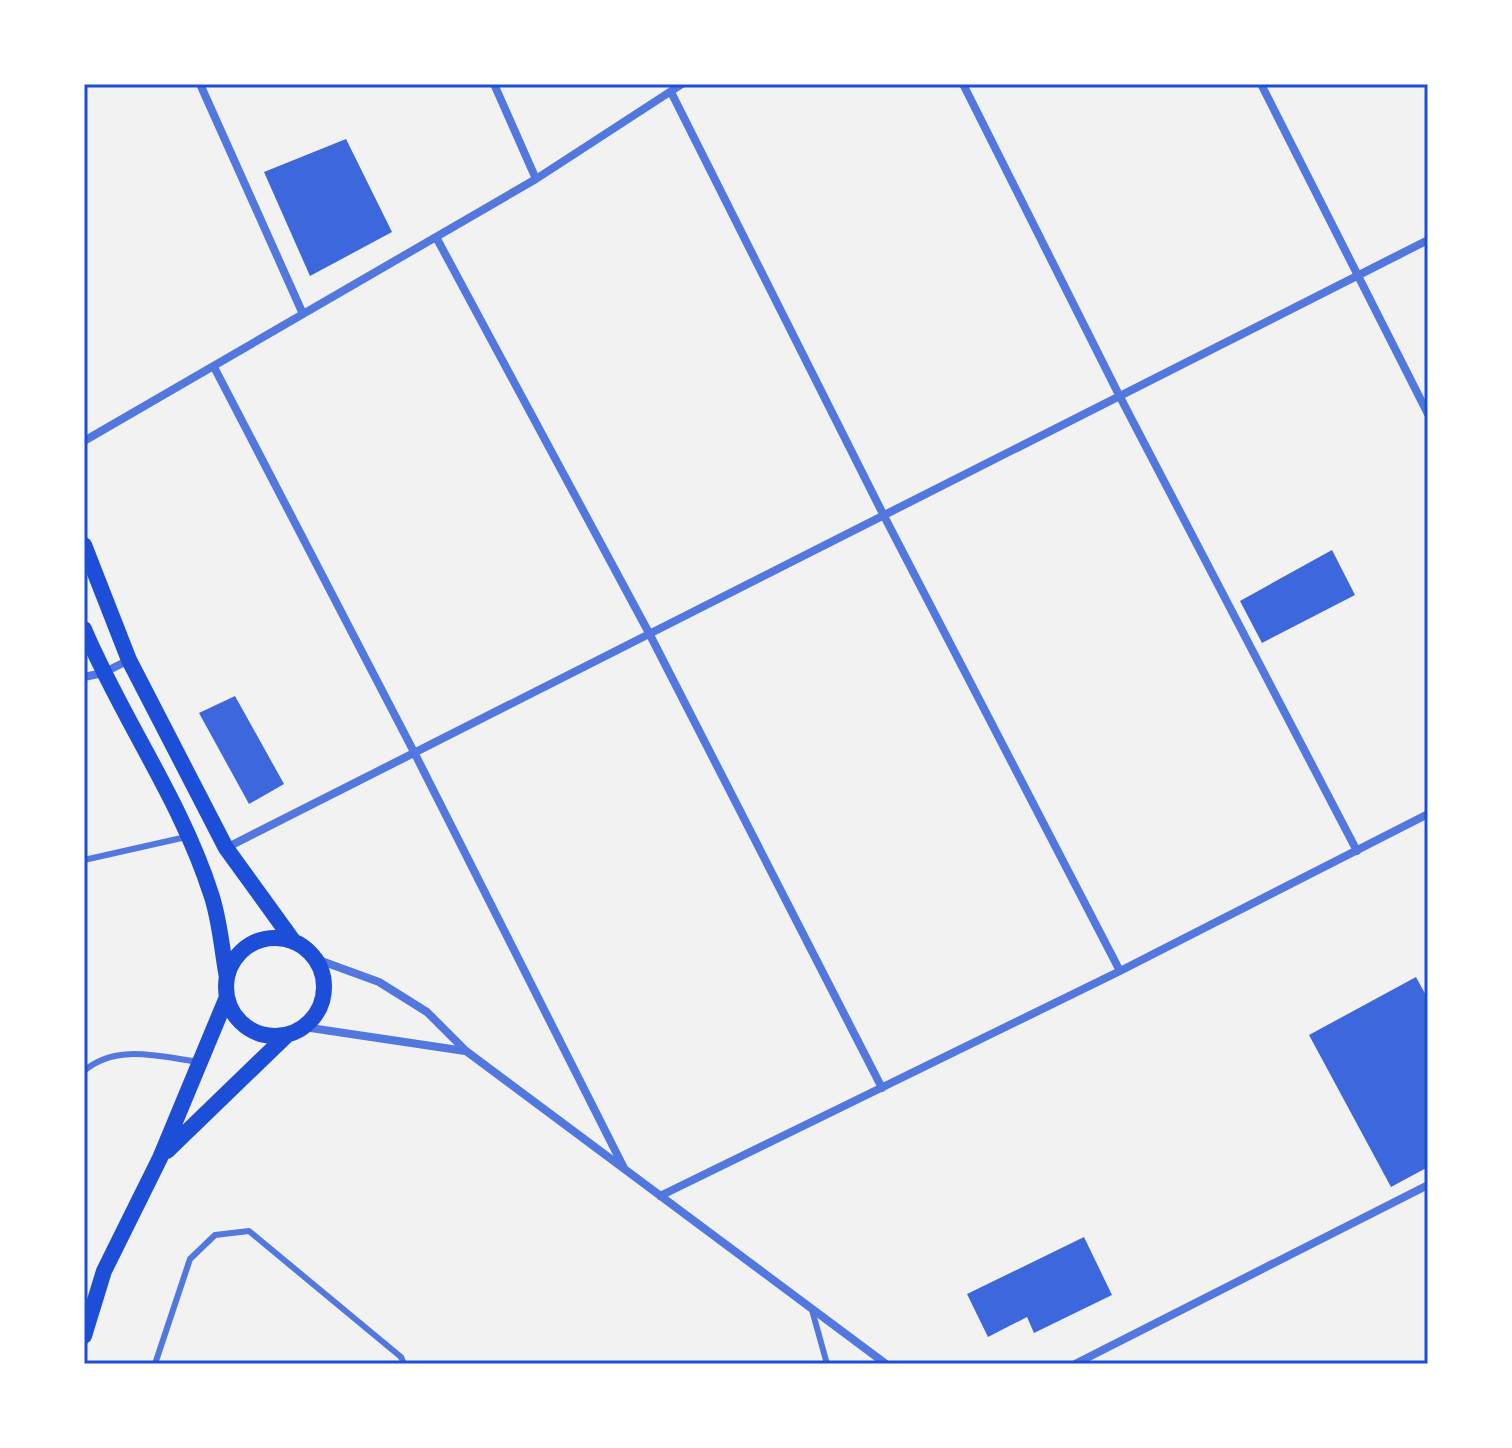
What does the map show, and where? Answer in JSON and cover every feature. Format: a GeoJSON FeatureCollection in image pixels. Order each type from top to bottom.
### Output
{"type":"FeatureCollection","features":[{"type":"Feature","properties":{"kind":"main road"},"geometry":{"type":"LineString","coordinates":[[84,545],[129,660],[226,848],[294,942]]}},
{"type":"Feature","properties":{"kind":"main road"},"geometry":{"type":"LineString","coordinates":[[84,629],[103,673],[190,836],[213,897],[227,978],[227,997],[233,1012],[243,1024],[256,1032],[271,1037],[287,1035],[304,1027],[316,1015],[323,1000],[324,979],[316,959],[302,946],[277,938],[259,940],[244,949],[233,962],[227,978]]}},
{"type":"Feature","properties":{"kind":"main road"},"geometry":{"type":"LineString","coordinates":[[84,1336],[104,1271],[160,1158],[227,997]]}},
{"type":"Feature","properties":{"kind":"main road"},"geometry":{"type":"LineString","coordinates":[[160,1158],[287,1035]]}},
{"type":"Feature","properties":{"kind":"street"},"geometry":{"type":"LineString","coordinates":[[200,84],[303,314]]}},
{"type":"Feature","properties":{"kind":"street"},"geometry":{"type":"LineString","coordinates":[[494,84],[536,179]]}},
{"type":"Feature","properties":{"kind":"street"},"geometry":{"type":"LineString","coordinates":[[84,441],[536,179],[682,84]]}},
{"type":"Feature","properties":{"kind":"street"},"geometry":{"type":"LineString","coordinates":[[963,84],[1119,395],[1357,851]]}},
{"type":"Feature","properties":{"kind":"street"},"geometry":{"type":"LineString","coordinates":[[1261,84],[1428,414]]}},
{"type":"Feature","properties":{"kind":"street"},"geometry":{"type":"LineString","coordinates":[[671,92],[883,514],[1120,971]]}},
{"type":"Feature","properties":{"kind":"street"},"geometry":{"type":"LineString","coordinates":[[436,237],[649,633],[882,1088]]}},
{"type":"Feature","properties":{"kind":"street"},"geometry":{"type":"LineString","coordinates":[[226,848],[1428,240]]}},
{"type":"Feature","properties":{"kind":"street"},"geometry":{"type":"LineString","coordinates":[[214,367],[414,752],[624,1168]]}},
{"type":"Feature","properties":{"kind":"street"},"geometry":{"type":"LineString","coordinates":[[84,677],[103,673],[129,660]]}},
{"type":"Feature","properties":{"kind":"street"},"geometry":{"type":"LineString","coordinates":[[660,1196],[1120,971],[1428,814]]}},
{"type":"Feature","properties":{"kind":"street"},"geometry":{"type":"LineString","coordinates":[[316,959],[379,982],[427,1012],[466,1051],[886,1364]]}},
{"type":"Feature","properties":{"kind":"street"},"geometry":{"type":"LineString","coordinates":[[304,1027],[466,1051]]}},
{"type":"Feature","properties":{"kind":"street"},"geometry":{"type":"LineString","coordinates":[[1075,1364],[1428,1185]]}},
{"type":"Feature","properties":{"kind":"lane"},"geometry":{"type":"LineString","coordinates":[[84,860],[190,836]]}},
{"type":"Feature","properties":{"kind":"lane"},"geometry":{"type":"LineString","coordinates":[[84,1071],[92,1064],[132,1052],[200,1063]]}},
{"type":"Feature","properties":{"kind":"lane"},"geometry":{"type":"LineString","coordinates":[[155,1364],[190,1259],[215,1235],[249,1231],[401,1357],[404,1364]]}},
{"type":"Feature","properties":{"kind":"lane"},"geometry":{"type":"LineString","coordinates":[[812,1310],[827,1364]]}},
{"type":"Feature","properties":{"kind":"building"},"geometry":{"type":"Polygon","coordinates":[[[346,139],[392,232],[310,276],[264,172],[346,139]]]}},
{"type":"Feature","properties":{"kind":"building"},"geometry":{"type":"Polygon","coordinates":[[[1332,550],[1355,595],[1262,643],[1240,601],[1332,550]]]}},
{"type":"Feature","properties":{"kind":"building"},"geometry":{"type":"Polygon","coordinates":[[[235,696],[284,784],[249,804],[199,713],[235,696]]]}},
{"type":"Feature","properties":{"kind":"building"},"geometry":{"type":"Polygon","coordinates":[[[1416,977],[1428,999],[1428,1167],[1391,1187],[1309,1035],[1416,977]]]}},
{"type":"Feature","properties":{"kind":"building"},"geometry":{"type":"Polygon","coordinates":[[[1084,1237],[1112,1295],[1034,1333],[1027,1317],[988,1337],[967,1294],[1084,1237]]]}}]}
